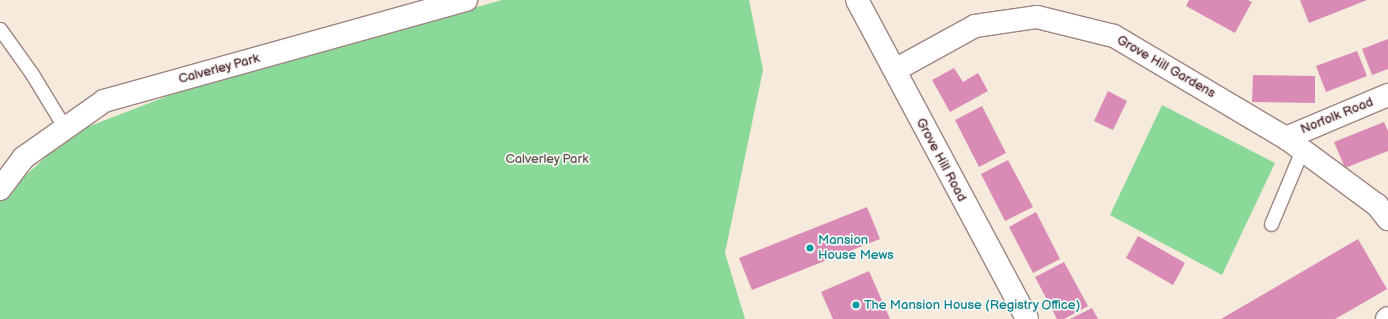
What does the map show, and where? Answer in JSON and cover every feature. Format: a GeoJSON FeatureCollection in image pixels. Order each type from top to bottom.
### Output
{"type":"FeatureCollection","features":[{"type":"Feature","properties":{"kind":"street","name":"Calverley Park"},"geometry":{"type":"LineString","coordinates":[[0,189],[23,158],[104,100],[466,0]]}},
{"type":"Feature","properties":{"kind":"street","name":"Grove Hill Road"},"geometry":{"type":"LineString","coordinates":[[857,0],[1026,319]]}},
{"type":"Feature","properties":{"kind":"street","name":"Grove Hill Gardens"},"geometry":{"type":"LineString","coordinates":[[895,70],[974,26],[1037,17],[1114,36],[1294,144],[1377,205],[1388,219]]}},
{"type":"Feature","properties":{"kind":"street","name":"Norfolk Road"},"geometry":{"type":"LineString","coordinates":[[1294,144],[1388,95]]}},
{"type":"Feature","properties":{"kind":"lane"},"geometry":{"type":"LineString","coordinates":[[0,29],[32,74],[65,128]]}},
{"type":"Feature","properties":{"kind":"lane"},"geometry":{"type":"LineString","coordinates":[[1271,224],[1294,144]]}},
{"type":"Feature","properties":{"kind":"green space","name":"Calverley Park"},"geometry":{"type":"Polygon","coordinates":[[[502,0],[749,0],[763,70],[725,253],[745,319],[0,319],[0,199],[72,133],[183,90],[502,0]]]}},
{"type":"Feature","properties":{"kind":"green space"},"geometry":{"type":"Polygon","coordinates":[[[1162,105],[1275,163],[1222,275],[1110,215],[1162,105]]]}},
{"type":"Feature","properties":{"kind":"building"},"geometry":{"type":"Polygon","coordinates":[[[1189,0],[1248,0],[1252,2],[1235,33],[1186,6],[1189,0]]]}},
{"type":"Feature","properties":{"kind":"building"},"geometry":{"type":"Polygon","coordinates":[[[1300,0],[1367,0],[1309,23],[1300,0]]]}},
{"type":"Feature","properties":{"kind":"building"},"geometry":{"type":"Polygon","coordinates":[[[1388,39],[1388,69],[1372,75],[1362,49],[1388,39]]]}},
{"type":"Feature","properties":{"kind":"building"},"geometry":{"type":"Polygon","coordinates":[[[1357,51],[1367,76],[1326,92],[1316,66],[1357,51]]]}},
{"type":"Feature","properties":{"kind":"building"},"geometry":{"type":"Polygon","coordinates":[[[954,68],[963,82],[978,73],[988,91],[950,112],[932,80],[954,68]]]}},
{"type":"Feature","properties":{"kind":"building"},"geometry":{"type":"Polygon","coordinates":[[[1253,75],[1315,76],[1315,103],[1252,102],[1253,75]]]}},
{"type":"Feature","properties":{"kind":"building"},"geometry":{"type":"Polygon","coordinates":[[[1108,91],[1127,101],[1113,130],[1094,121],[1108,91]]]}},
{"type":"Feature","properties":{"kind":"building"},"geometry":{"type":"Polygon","coordinates":[[[982,106],[1006,153],[979,167],[955,120],[982,106]]]}},
{"type":"Feature","properties":{"kind":"building"},"geometry":{"type":"Polygon","coordinates":[[[1384,122],[1388,131],[1388,151],[1345,168],[1334,142],[1384,122]]]}},
{"type":"Feature","properties":{"kind":"building"},"geometry":{"type":"Polygon","coordinates":[[[1008,160],[1033,207],[1005,221],[981,174],[1008,160]]]}},
{"type":"Feature","properties":{"kind":"building","name":"Mansion House Mews"},"geometry":{"type":"Polygon","coordinates":[[[867,207],[880,239],[752,290],[739,258],[867,207]]]}},
{"type":"Feature","properties":{"kind":"building"},"geometry":{"type":"Polygon","coordinates":[[[1036,212],[1060,259],[1033,273],[1009,227],[1036,212]]]}},
{"type":"Feature","properties":{"kind":"building"},"geometry":{"type":"Polygon","coordinates":[[[1138,236],[1185,263],[1173,285],[1126,258],[1138,236]]]}},
{"type":"Feature","properties":{"kind":"building"},"geometry":{"type":"Polygon","coordinates":[[[1358,239],[1387,289],[1335,319],[1221,319],[1358,239]]]}},
{"type":"Feature","properties":{"kind":"building"},"geometry":{"type":"Polygon","coordinates":[[[1064,262],[1088,306],[1064,319],[1057,319],[1035,277],[1064,262]]]}},
{"type":"Feature","properties":{"kind":"building","name":"The Mansion House (Registry Office)"},"geometry":{"type":"Polygon","coordinates":[[[869,271],[890,319],[833,319],[821,292],[869,271]]]}},
{"type":"Feature","properties":{"kind":"building"},"geometry":{"type":"Polygon","coordinates":[[[1092,308],[1098,319],[1070,319],[1092,308]]]}},
{"type":"Feature","properties":{"kind":"place","name":"Mansion House Mews"},"geometry":{"type":"Point","coordinates":[810,248]}},
{"type":"Feature","properties":{"kind":"place","name":"The Mansion House (Registry Office)"},"geometry":{"type":"Point","coordinates":[856,305]}}]}
